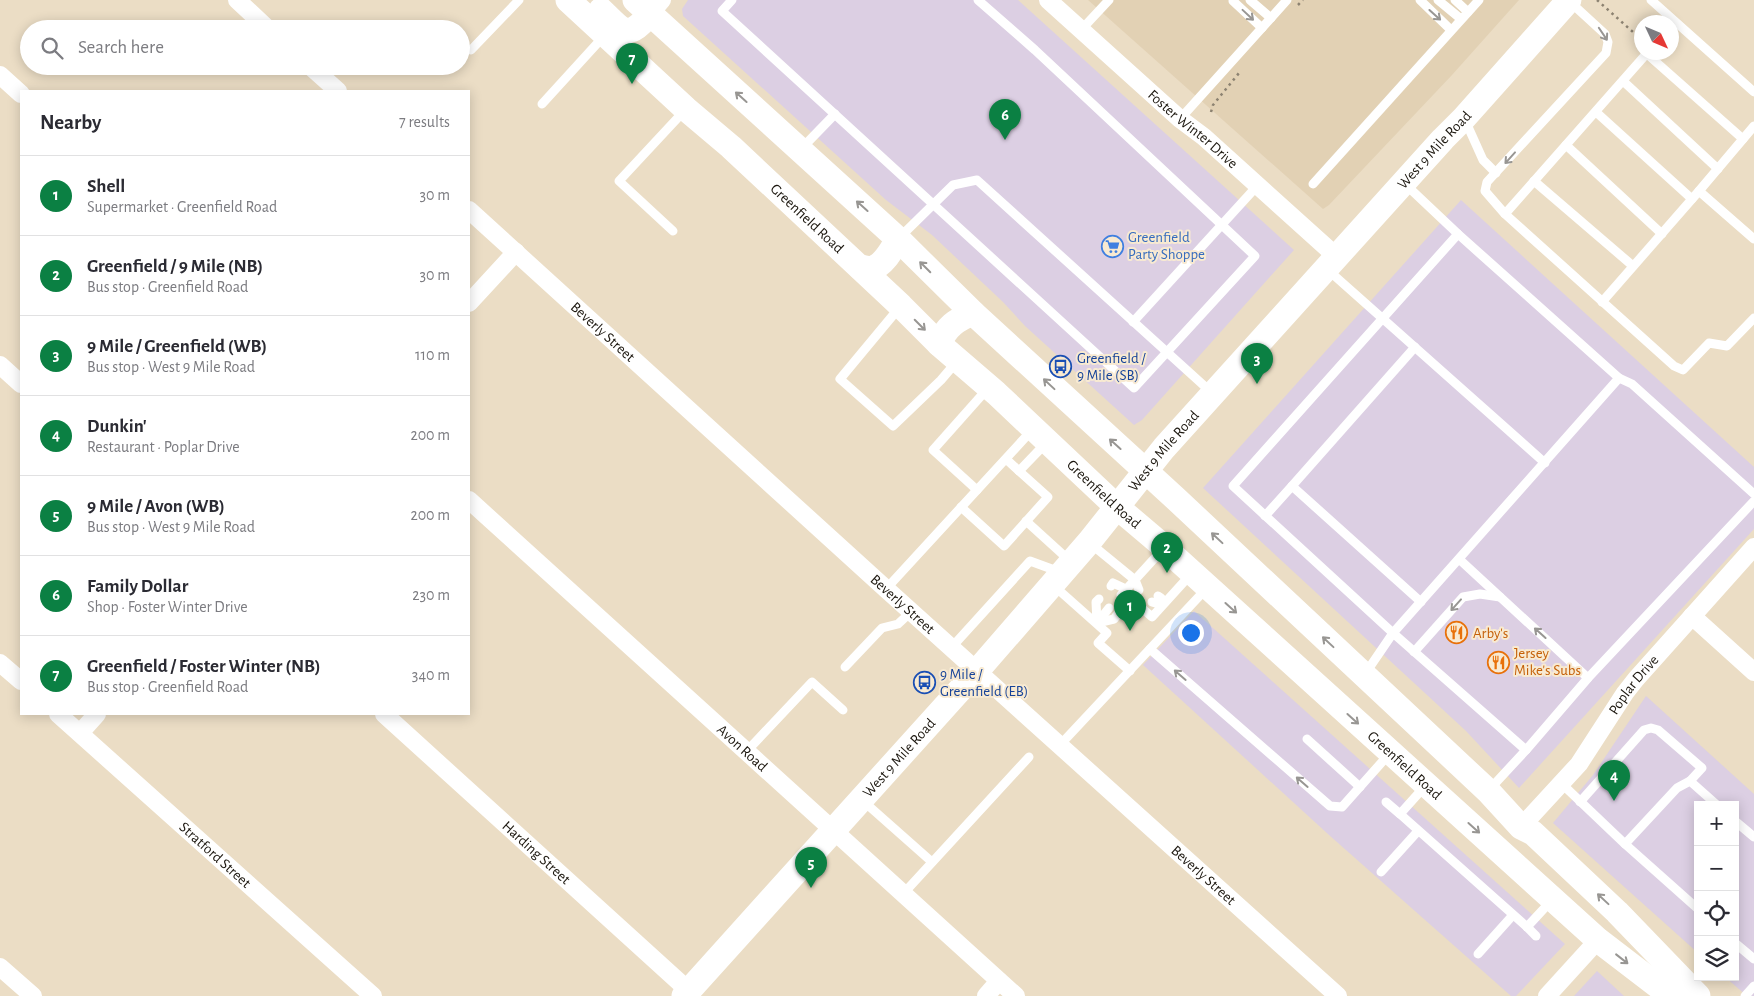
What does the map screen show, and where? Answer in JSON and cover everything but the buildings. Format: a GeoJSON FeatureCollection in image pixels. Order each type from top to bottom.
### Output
{"type":"FeatureCollection","features":[{"type":"Feature","properties":{"kind":"main road","name":"Greenfield Road"},"geometry":{"type":"LineString","coordinates":[[568,0],[686,109],[731,147],[860,267],[939,344],[989,387],[1117,507],[1165,548],[1552,900],[1662,994]]}},
{"type":"Feature","properties":{"kind":"main road"},"geometry":{"type":"LineString","coordinates":[[590,0],[624,30],[630,31],[640,26],[649,5],[800,150],[898,239],[973,313],[1488,791],[1522,827],[1533,833],[1617,912],[1698,996]]}},
{"type":"Feature","properties":{"kind":"main road","name":"West 9 Mile Road"},"geometry":{"type":"LineString","coordinates":[[687,993],[977,671],[1089,542],[1145,471],[1213,394],[1569,0]]}},
{"type":"Feature","properties":{"kind":"main road"},"geometry":{"type":"LineString","coordinates":[[860,267],[872,268],[878,264],[890,252],[898,239]]}},
{"type":"Feature","properties":{"kind":"main road"},"geometry":{"type":"LineString","coordinates":[[939,344],[943,334],[950,326],[958,319],[973,313]]}},
{"type":"Feature","properties":{"kind":"main road"},"geometry":{"type":"LineString","coordinates":[[1317,686],[1334,684],[1356,668]]}},
{"type":"Feature","properties":{"kind":"main road"},"geometry":{"type":"LineString","coordinates":[[1394,756],[1417,738],[1429,736]]}},
{"type":"Feature","properties":{"kind":"street"},"geometry":{"type":"LineString","coordinates":[[236,0],[258,20]]}},
{"type":"Feature","properties":{"kind":"street","name":"Foster Winter Drive"},"geometry":{"type":"LineString","coordinates":[[1048,0],[1180,119],[1204,137],[1258,185],[1331,263]]}},
{"type":"Feature","properties":{"kind":"street"},"geometry":{"type":"LineString","coordinates":[[0,75],[20,93]]}},
{"type":"Feature","properties":{"kind":"street"},"geometry":{"type":"LineString","coordinates":[[320,75],[337,90]]}},
{"type":"Feature","properties":{"kind":"street","name":"Beverly Street"},"geometry":{"type":"LineString","coordinates":[[470,211],[951,648],[1338,996]]}},
{"type":"Feature","properties":{"kind":"street"},"geometry":{"type":"LineString","coordinates":[[470,303],[516,252]]}},
{"type":"Feature","properties":{"kind":"street"},"geometry":{"type":"LineString","coordinates":[[0,365],[20,383]]}},
{"type":"Feature","properties":{"kind":"street","name":"Avon Road"},"geometry":{"type":"LineString","coordinates":[[470,501],[1016,996]]}},
{"type":"Feature","properties":{"kind":"street","name":"Poplar Drive"},"geometry":{"type":"LineString","coordinates":[[1522,827],[1579,764],[1624,693],[1692,616],[1749,556]]}},
{"type":"Feature","properties":{"kind":"street"},"geometry":{"type":"LineString","coordinates":[[1692,616],[1754,672]]}},
{"type":"Feature","properties":{"kind":"street"},"geometry":{"type":"LineString","coordinates":[[0,662],[20,680]]}},
{"type":"Feature","properties":{"kind":"street","name":"Stratford Street"},"geometry":{"type":"LineString","coordinates":[[59,715],[373,996]]}},
{"type":"Feature","properties":{"kind":"street"},"geometry":{"type":"LineString","coordinates":[[80,733],[96,715]]}},
{"type":"Feature","properties":{"kind":"street","name":"Harding Street"},"geometry":{"type":"LineString","coordinates":[[385,715],[687,993]]}},
{"type":"Feature","properties":{"kind":"street"},"geometry":{"type":"LineString","coordinates":[[1547,996],[1598,940]]}},
{"type":"Feature","properties":{"kind":"street"},"geometry":{"type":"LineString","coordinates":[[0,967],[32,996]]}},
{"type":"Feature","properties":{"kind":"street"},"geometry":{"type":"LineString","coordinates":[[986,996],[1000,981]]}},
{"type":"Feature","properties":{"kind":"lane"},"geometry":{"type":"LineString","coordinates":[[471,50],[518,0]]}},
{"type":"Feature","properties":{"kind":"lane"},"geometry":{"type":"LineString","coordinates":[[732,0],[722,11],[1134,388],[1255,256],[1035,50],[978,0]]}},
{"type":"Feature","properties":{"kind":"lane"},"geometry":{"type":"LineString","coordinates":[[1081,30],[1109,0]]}},
{"type":"Feature","properties":{"kind":"lane"},"geometry":{"type":"LineString","coordinates":[[1250,0],[1271,18]]}},
{"type":"Feature","properties":{"kind":"lane"},"geometry":{"type":"LineString","coordinates":[[1180,119],[1287,0]]}},
{"type":"Feature","properties":{"kind":"lane"},"geometry":{"type":"LineString","coordinates":[[1420,0],[1451,30]]}},
{"type":"Feature","properties":{"kind":"lane"},"geometry":{"type":"LineString","coordinates":[[1438,0],[1461,19]]}},
{"type":"Feature","properties":{"kind":"lane"},"geometry":{"type":"LineString","coordinates":[[1455,0],[1468,12]]}},
{"type":"Feature","properties":{"kind":"lane"},"geometry":{"type":"LineString","coordinates":[[1313,184],[1478,0]]}},
{"type":"Feature","properties":{"kind":"lane"},"geometry":{"type":"LineString","coordinates":[[1569,0],[1605,34],[1608,42],[1606,53],[1487,182],[1485,191],[1505,214],[1674,366],[1683,370],[1709,343],[1727,346],[1754,318]]}},
{"type":"Feature","properties":{"kind":"lane"},"geometry":{"type":"LineString","coordinates":[[1651,0],[1665,15]]}},
{"type":"Feature","properties":{"kind":"lane"},"geometry":{"type":"LineString","coordinates":[[1233,1],[1262,28]]}},
{"type":"Feature","properties":{"kind":"lane"},"geometry":{"type":"LineString","coordinates":[[1679,29],[1754,92]]}},
{"type":"Feature","properties":{"kind":"lane"},"geometry":{"type":"LineString","coordinates":[[542,104],[606,34]]}},
{"type":"Feature","properties":{"kind":"lane"},"geometry":{"type":"LineString","coordinates":[[1505,214],[1642,60]]}},
{"type":"Feature","properties":{"kind":"lane"},"geometry":{"type":"LineString","coordinates":[[1656,60],[1743,139]]}},
{"type":"Feature","properties":{"kind":"lane"},"geometry":{"type":"LineString","coordinates":[[1624,81],[1718,169]]}},
{"type":"Feature","properties":{"kind":"lane"},"geometry":{"type":"LineString","coordinates":[[673,231],[619,181],[686,109]]}},
{"type":"Feature","properties":{"kind":"lane"},"geometry":{"type":"LineString","coordinates":[[1596,112],[1692,199]]}},
{"type":"Feature","properties":{"kind":"lane"},"geometry":{"type":"LineString","coordinates":[[800,150],[835,114]]}},
{"type":"Feature","properties":{"kind":"lane"},"geometry":{"type":"LineString","coordinates":[[1464,118],[1483,160],[1496,173]]}},
{"type":"Feature","properties":{"kind":"lane"},"geometry":{"type":"LineString","coordinates":[[1602,302],[1754,126]]}},
{"type":"Feature","properties":{"kind":"lane"},"geometry":{"type":"LineString","coordinates":[[1566,145],[1662,234]]}},
{"type":"Feature","properties":{"kind":"lane"},"geometry":{"type":"LineString","coordinates":[[898,239],[953,184],[977,180],[1213,394]]}},
{"type":"Feature","properties":{"kind":"lane"},"geometry":{"type":"LineString","coordinates":[[1534,181],[1633,266]]}},
{"type":"Feature","properties":{"kind":"lane"},"geometry":{"type":"LineString","coordinates":[[1404,183],[1619,378],[1632,384],[1754,494]]}},
{"type":"Feature","properties":{"kind":"lane"},"geometry":{"type":"LineString","coordinates":[[1133,322],[1258,185]]}},
{"type":"Feature","properties":{"kind":"lane"},"geometry":{"type":"LineString","coordinates":[[1699,191],[1754,239]]}},
{"type":"Feature","properties":{"kind":"lane"},"geometry":{"type":"LineString","coordinates":[[1458,234],[1232,486],[1414,652],[1526,750]]}},
{"type":"Feature","properties":{"kind":"lane"},"geometry":{"type":"LineString","coordinates":[[1331,263],[1383,319],[1544,463]]}},
{"type":"Feature","properties":{"kind":"lane"},"geometry":{"type":"LineString","coordinates":[[901,306],[840,378],[893,426],[942,380],[958,360]]}},
{"type":"Feature","properties":{"kind":"lane"},"geometry":{"type":"LineString","coordinates":[[1265,516],[1415,347]]}},
{"type":"Feature","properties":{"kind":"lane"},"geometry":{"type":"LineString","coordinates":[[1356,668],[1422,602],[1619,378]]}},
{"type":"Feature","properties":{"kind":"lane"},"geometry":{"type":"LineString","coordinates":[[977,490],[933,450],[989,387]]}},
{"type":"Feature","properties":{"kind":"lane"},"geometry":{"type":"LineString","coordinates":[[886,589],[1006,459],[1040,435]]}},
{"type":"Feature","properties":{"kind":"lane"},"geometry":{"type":"LineString","coordinates":[[1020,471],[1040,435]]}},
{"type":"Feature","properties":{"kind":"lane"},"geometry":{"type":"LineString","coordinates":[[962,507],[1004,546],[1048,497],[1006,459]]}},
{"type":"Feature","properties":{"kind":"lane"},"geometry":{"type":"LineString","coordinates":[[1292,486],[1422,602]]}},
{"type":"Feature","properties":{"kind":"lane"},"geometry":{"type":"LineString","coordinates":[[1488,791],[1588,678],[1754,501]]}},
{"type":"Feature","properties":{"kind":"lane"},"geometry":{"type":"LineString","coordinates":[[1026,521],[1097,623],[1107,633],[1098,643],[1130,671]]}},
{"type":"Feature","properties":{"kind":"lane"},"geometry":{"type":"LineString","coordinates":[[1089,542],[1142,587]]}},
{"type":"Feature","properties":{"kind":"lane"},"geometry":{"type":"LineString","coordinates":[[1124,592],[1165,548]]}},
{"type":"Feature","properties":{"kind":"lane"},"geometry":{"type":"LineString","coordinates":[[1459,559],[1588,678]]}},
{"type":"Feature","properties":{"kind":"lane"},"geometry":{"type":"LineString","coordinates":[[951,648],[1030,561],[1062,573]]}},
{"type":"Feature","properties":{"kind":"lane"},"geometry":{"type":"LineString","coordinates":[[1111,586],[1113,584],[1124,592],[1130,601],[1152,617],[1162,606],[1200,580]]}},
{"type":"Feature","properties":{"kind":"lane"},"geometry":{"type":"LineString","coordinates":[[1060,745],[1175,622],[1200,580]]}},
{"type":"Feature","properties":{"kind":"lane"},"geometry":{"type":"LineString","coordinates":[[1414,652],[1463,597],[1480,594],[1500,598]]}},
{"type":"Feature","properties":{"kind":"lane"},"geometry":{"type":"LineString","coordinates":[[1097,623],[1096,602],[1099,599]]}},
{"type":"Feature","properties":{"kind":"lane"},"geometry":{"type":"LineString","coordinates":[[1155,599],[1162,606]]}},
{"type":"Feature","properties":{"kind":"lane"},"geometry":{"type":"LineString","coordinates":[[1097,623],[1109,608]]}},
{"type":"Feature","properties":{"kind":"lane"},"geometry":{"type":"LineString","coordinates":[[845,667],[882,628],[898,624],[912,611]]}},
{"type":"Feature","properties":{"kind":"lane"},"geometry":{"type":"LineString","coordinates":[[1097,623],[1114,619],[1117,615]]}},
{"type":"Feature","properties":{"kind":"lane"},"geometry":{"type":"LineString","coordinates":[[1175,622],[1182,629]]}},
{"type":"Feature","properties":{"kind":"lane"},"geometry":{"type":"LineString","coordinates":[[1150,649],[1330,806],[1342,807],[1360,787],[1394,756]]}},
{"type":"Feature","properties":{"kind":"lane"},"geometry":{"type":"LineString","coordinates":[[746,752],[812,682],[843,710]]}},
{"type":"Feature","properties":{"kind":"lane"},"geometry":{"type":"LineString","coordinates":[[1580,802],[1644,730],[1651,728],[1658,730],[1702,768],[1690,781],[1677,788],[1625,844]]}},
{"type":"Feature","properties":{"kind":"lane"},"geometry":{"type":"LineString","coordinates":[[1307,738],[1360,787]]}},
{"type":"Feature","properties":{"kind":"lane"},"geometry":{"type":"LineString","coordinates":[[903,894],[1029,757]]}},
{"type":"Feature","properties":{"kind":"lane"},"geometry":{"type":"LineString","coordinates":[[1690,781],[1712,801]]}},
{"type":"Feature","properties":{"kind":"lane"},"geometry":{"type":"LineString","coordinates":[[1562,784],[1625,844],[1694,905]]}},
{"type":"Feature","properties":{"kind":"lane"},"geometry":{"type":"LineString","coordinates":[[1400,814],[1426,785]]}},
{"type":"Feature","properties":{"kind":"lane"},"geometry":{"type":"LineString","coordinates":[[862,800],[932,862]]}},
{"type":"Feature","properties":{"kind":"lane"},"geometry":{"type":"LineString","coordinates":[[1386,802],[1536,936]]}},
{"type":"Feature","properties":{"kind":"lane"},"geometry":{"type":"LineString","coordinates":[[1739,824],[1754,837]]}},
{"type":"Feature","properties":{"kind":"lane"},"geometry":{"type":"LineString","coordinates":[[1381,872],[1418,831]]}},
{"type":"Feature","properties":{"kind":"lane"},"geometry":{"type":"LineString","coordinates":[[1527,927],[1552,900]]}},
{"type":"Feature","properties":{"kind":"lane"},"geometry":{"type":"LineString","coordinates":[[1478,954],[1513,915]]}},
{"type":"Feature","properties":{"kind":"lane"},"geometry":{"type":"LineString","coordinates":[[1739,946],[1754,959]]}},
{"type":"Feature","properties":{"kind":"lane"},"geometry":{"type":"LineString","coordinates":[[1745,996],[1754,986]]}},
{"type":"Feature","properties":{"kind":"path"},"geometry":{"type":"LineString","coordinates":[[1597,0],[1634,34]]}},
{"type":"Feature","properties":{"kind":"shaded area"},"geometry":{"type":"Polygon","coordinates":[[[688,0],[1018,0],[1294,250],[1142,420],[1134,425],[1025,326],[1003,302],[932,235],[886,200],[683,16],[682,9],[688,0]]]}},
{"type":"Feature","properties":{"kind":"shaded area"},"geometry":{"type":"Polygon","coordinates":[[[1088,0],[1519,0],[1452,75],[1329,205],[1323,209],[1088,0]]]}},
{"type":"Feature","properties":{"kind":"shaded area"},"geometry":{"type":"Polygon","coordinates":[[[1461,200],[1754,467],[1754,529],[1519,788],[1466,731],[1203,488],[1461,200]]]}},
{"type":"Feature","properties":{"kind":"shaded area"},"geometry":{"type":"Polygon","coordinates":[[[1194,611],[1565,944],[1516,996],[1511,996],[1329,835],[1143,665],[1194,611]]]}},
{"type":"Feature","properties":{"kind":"shaded area"},"geometry":{"type":"Polygon","coordinates":[[[1646,696],[1754,794],[1754,996],[1747,996],[1730,981],[1739,981],[1739,801],[1694,801],[1694,949],[1553,823],[1593,775],[1646,696]]]}},
{"type":"Feature","properties":{"kind":"shaded area"},"geometry":{"type":"Polygon","coordinates":[[[1597,971],[1624,996],[1574,996],[1597,971]]]}},
{"type":"Feature","properties":{"kind":"place","name":"Greenfield / Foster Winter (NB)"},"geometry":{"type":"Point","coordinates":[632,84]}},
{"type":"Feature","properties":{"kind":"place","name":"Family Dollar"},"geometry":{"type":"Point","coordinates":[1005,140]}},
{"type":"Feature","properties":{"kind":"place","name":"Greenfield Party Shoppe"},"geometry":{"type":"Point","coordinates":[1112,246]}},
{"type":"Feature","properties":{"kind":"place","name":"Greenfield / 9 Mile (SB)"},"geometry":{"type":"Point","coordinates":[1061,367]}},
{"type":"Feature","properties":{"kind":"place","name":"9 Mile / Greenfield (WB)"},"geometry":{"type":"Point","coordinates":[1257,384]}},
{"type":"Feature","properties":{"kind":"place","name":"Greenfield / 9 Mile (NB)"},"geometry":{"type":"Point","coordinates":[1167,573]}},
{"type":"Feature","properties":{"kind":"place","name":"Shell"},"geometry":{"type":"Point","coordinates":[1130,631]}},
{"type":"Feature","properties":{"kind":"place","name":"Arby's"},"geometry":{"type":"Point","coordinates":[1457,633]}},
{"type":"Feature","properties":{"kind":"place","name":"Jersey Mike's Subs"},"geometry":{"type":"Point","coordinates":[1498,662]}},
{"type":"Feature","properties":{"kind":"place","name":"9 Mile / Greenfield (EB)"},"geometry":{"type":"Point","coordinates":[924,683]}},
{"type":"Feature","properties":{"kind":"place","name":"Dunkin'"},"geometry":{"type":"Point","coordinates":[1614,801]}},
{"type":"Feature","properties":{"kind":"place","name":"9 Mile / Avon (WB)"},"geometry":{"type":"Point","coordinates":[811,888]}}]}
